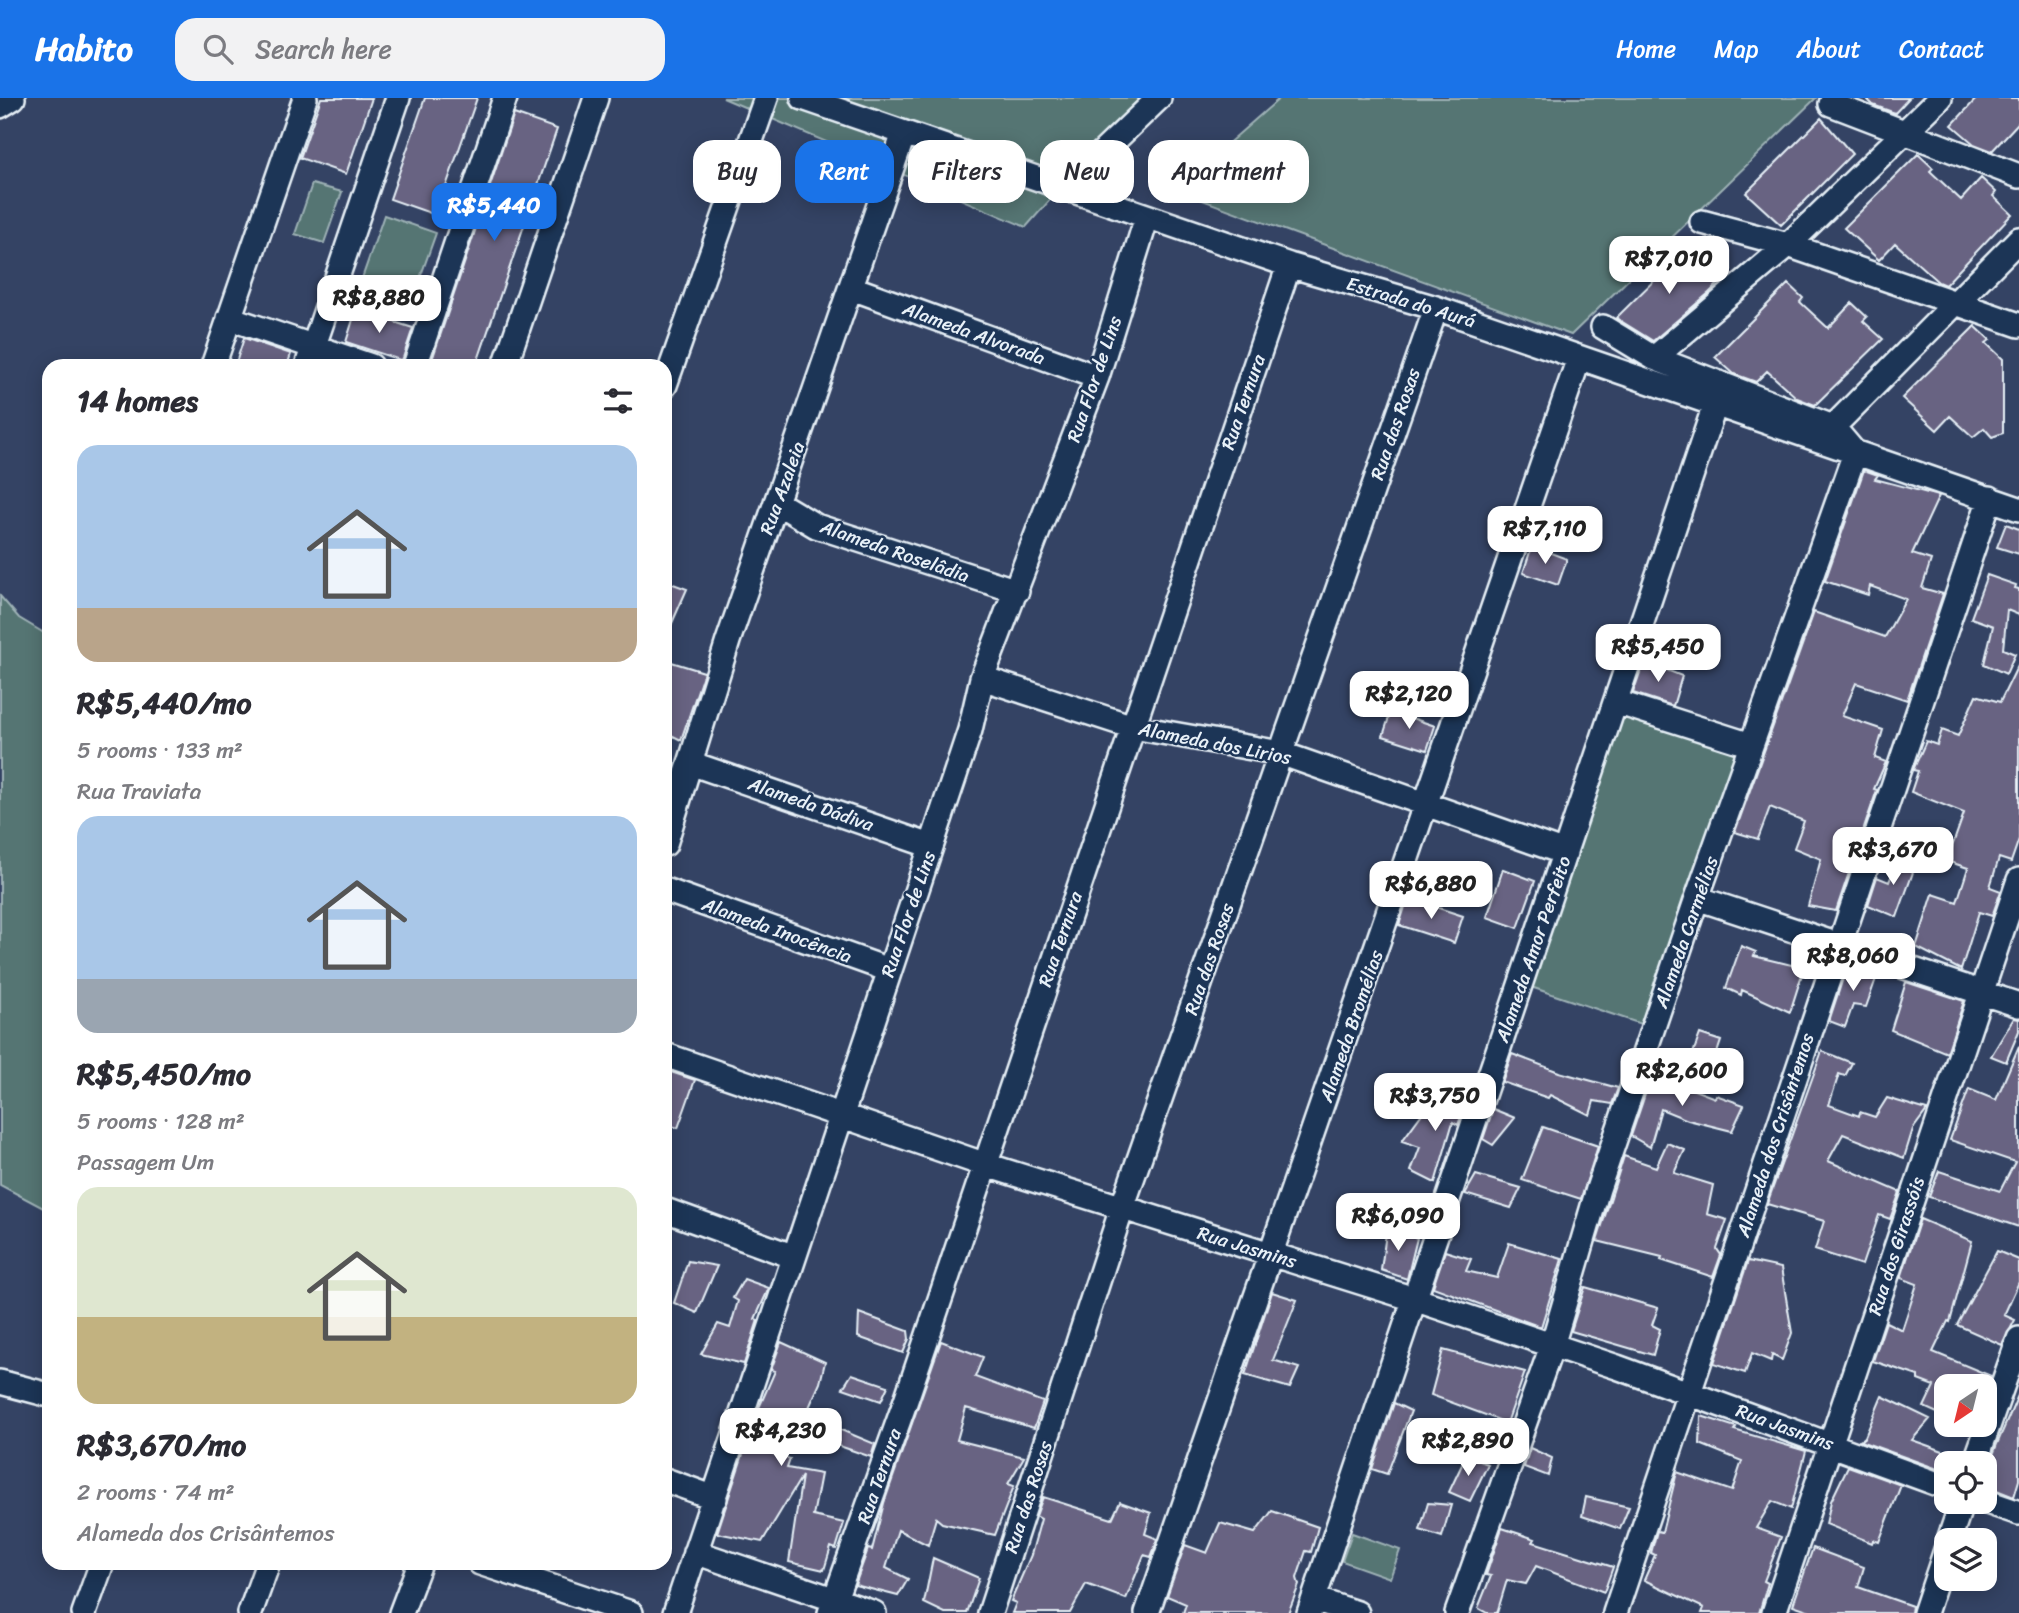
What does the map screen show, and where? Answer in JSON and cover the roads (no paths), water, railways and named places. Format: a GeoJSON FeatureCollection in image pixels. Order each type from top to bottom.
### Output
{"type":"FeatureCollection","features":[{"type":"Feature","properties":{"kind":"street"},"geometry":{"type":"LineString","coordinates":[[0,106],[13,98]]}},
{"type":"Feature","properties":{"kind":"street"},"geometry":{"type":"LineString","coordinates":[[215,359],[305,98]]}},
{"type":"Feature","properties":{"kind":"street"},"geometry":{"type":"LineString","coordinates":[[311,356],[398,98]]}},
{"type":"Feature","properties":{"kind":"street"},"geometry":{"type":"LineString","coordinates":[[417,359],[505,98]]}},
{"type":"Feature","properties":{"kind":"street"},"geometry":{"type":"LineString","coordinates":[[507,359],[596,98]]}},
{"type":"Feature","properties":{"kind":"street"},"geometry":{"type":"LineString","coordinates":[[672,365],[766,98]]}},
{"type":"Feature","properties":{"kind":"street","name":"Estrada do Aurá"},"geometry":{"type":"LineString","coordinates":[[803,98],[1040,181]]}},
{"type":"Feature","properties":{"kind":"street"},"geometry":{"type":"LineString","coordinates":[[1115,140],[1159,98]]}},
{"type":"Feature","properties":{"kind":"street"},"geometry":{"type":"LineString","coordinates":[[1654,358],[1788,245],[1940,98]]}},
{"type":"Feature","properties":{"kind":"street"},"geometry":{"type":"LineString","coordinates":[[1831,104],[2019,176]]}},
{"type":"Feature","properties":{"kind":"street","name":"Rua Azaleia"},"geometry":{"type":"LineString","coordinates":[[672,821],[776,502],[904,134]]}},
{"type":"Feature","properties":{"kind":"street","name":"Estrada do Aurá"},"geometry":{"type":"LineString","coordinates":[[1105,203],[1289,265],[1436,308],[2019,509]]}},
{"type":"Feature","properties":{"kind":"street","name":"Rua Flor de Lins"},"geometry":{"type":"LineString","coordinates":[[675,1613],[715,1498],[792,1256],[844,1114],[889,970],[970,730],[982,678],[1097,377],[1146,217]]}},
{"type":"Feature","properties":{"kind":"street"},"geometry":{"type":"LineString","coordinates":[[1702,222],[1788,245],[2019,325]]}},
{"type":"Feature","properties":{"kind":"street"},"geometry":{"type":"LineString","coordinates":[[1833,427],[2019,239]]}},
{"type":"Feature","properties":{"kind":"street","name":"Rua Ternura"},"geometry":{"type":"LineString","coordinates":[[832,1606],[906,1400],[983,1164],[1289,265]]}},
{"type":"Feature","properties":{"kind":"street","name":"Alameda Alvorada"},"geometry":{"type":"LineString","coordinates":[[852,288],[1097,377]]}},
{"type":"Feature","properties":{"kind":"street","name":"Rua das Rosas"},"geometry":{"type":"LineString","coordinates":[[990,1613],[1122,1208],[1436,308]]}},
{"type":"Feature","properties":{"kind":"street"},"geometry":{"type":"LineString","coordinates":[[229,318],[311,356],[329,359]]}},
{"type":"Feature","properties":{"kind":"street"},"geometry":{"type":"LineString","coordinates":[[1603,327],[1654,358],[1833,427],[1855,453]]}},
{"type":"Feature","properties":{"kind":"street","name":"Alameda Bromélias"},"geometry":{"type":"LineString","coordinates":[[1147,1613],[1427,805],[1578,358]]}},
{"type":"Feature","properties":{"kind":"street","name":"Alameda Amor Perfeito"},"geometry":{"type":"LineString","coordinates":[[1312,1606],[1715,405]]}},
{"type":"Feature","properties":{"kind":"street","name":"Alameda Carmélias"},"geometry":{"type":"LineString","coordinates":[[1457,1613],[1552,1346],[1598,1189],[1697,898],[1855,453]]}},
{"type":"Feature","properties":{"kind":"street","name":"Alameda dos Crisântemos"},"geometry":{"type":"LineString","coordinates":[[1615,1613],[1990,498]]}},
{"type":"Feature","properties":{"kind":"street","name":"Alameda Roselâdia"},"geometry":{"type":"LineString","coordinates":[[776,502],[816,526],[1017,591]]}},
{"type":"Feature","properties":{"kind":"street","name":"Alameda dos Lirios"},"geometry":{"type":"LineString","coordinates":[[982,678],[1133,727],[1280,753],[1565,853]]}},
{"type":"Feature","properties":{"kind":"street"},"geometry":{"type":"LineString","coordinates":[[1616,702],[1751,745]]}},
{"type":"Feature","properties":{"kind":"street","name":"Alameda Dádiva"},"geometry":{"type":"LineString","coordinates":[[690,763],[931,846]]}},
{"type":"Feature","properties":{"kind":"street","name":"Rua dos Girassóis"},"geometry":{"type":"LineString","coordinates":[[1774,1613],[2019,880]]}},
{"type":"Feature","properties":{"kind":"street","name":"Alameda Inocência"},"geometry":{"type":"LineString","coordinates":[[672,892],[889,970]]}},
{"type":"Feature","properties":{"kind":"street"},"geometry":{"type":"LineString","coordinates":[[1697,898],[2019,1005]]}},
{"type":"Feature","properties":{"kind":"street","name":"Rua Jasmins"},"geometry":{"type":"LineString","coordinates":[[672,1057],[844,1114],[983,1164],[1414,1299],[1690,1393],[1934,1483]]}},
{"type":"Feature","properties":{"kind":"street"},"geometry":{"type":"LineString","coordinates":[[672,1213],[792,1256]]}},
{"type":"Feature","properties":{"kind":"street"},"geometry":{"type":"LineString","coordinates":[[1979,1451],[2019,1339]]}},
{"type":"Feature","properties":{"kind":"street"},"geometry":{"type":"LineString","coordinates":[[0,1382],[42,1393]]}},
{"type":"Feature","properties":{"kind":"street"},"geometry":{"type":"LineString","coordinates":[[672,1483],[715,1498]]}},
{"type":"Feature","properties":{"kind":"street"},"geometry":{"type":"LineString","coordinates":[[1997,1505],[2019,1513]]}},
{"type":"Feature","properties":{"kind":"street"},"geometry":{"type":"LineString","coordinates":[[695,1552],[832,1606],[874,1613]]}},
{"type":"Feature","properties":{"kind":"street"},"geometry":{"type":"LineString","coordinates":[[84,1613],[99,1570]]}},
{"type":"Feature","properties":{"kind":"street"},"geometry":{"type":"LineString","coordinates":[[250,1613],[265,1570]]}},
{"type":"Feature","properties":{"kind":"street"},"geometry":{"type":"LineString","coordinates":[[401,1613],[417,1570]]}},
{"type":"Feature","properties":{"kind":"street"},"geometry":{"type":"LineString","coordinates":[[501,1570],[631,1613]]}},
{"type":"Feature","properties":{"kind":"street"},"geometry":{"type":"LineString","coordinates":[[1925,1613],[1934,1586]]}},
{"type":"Feature","properties":{"kind":"street"},"geometry":{"type":"LineString","coordinates":[[1312,1606],[1357,1613]]}}]}
